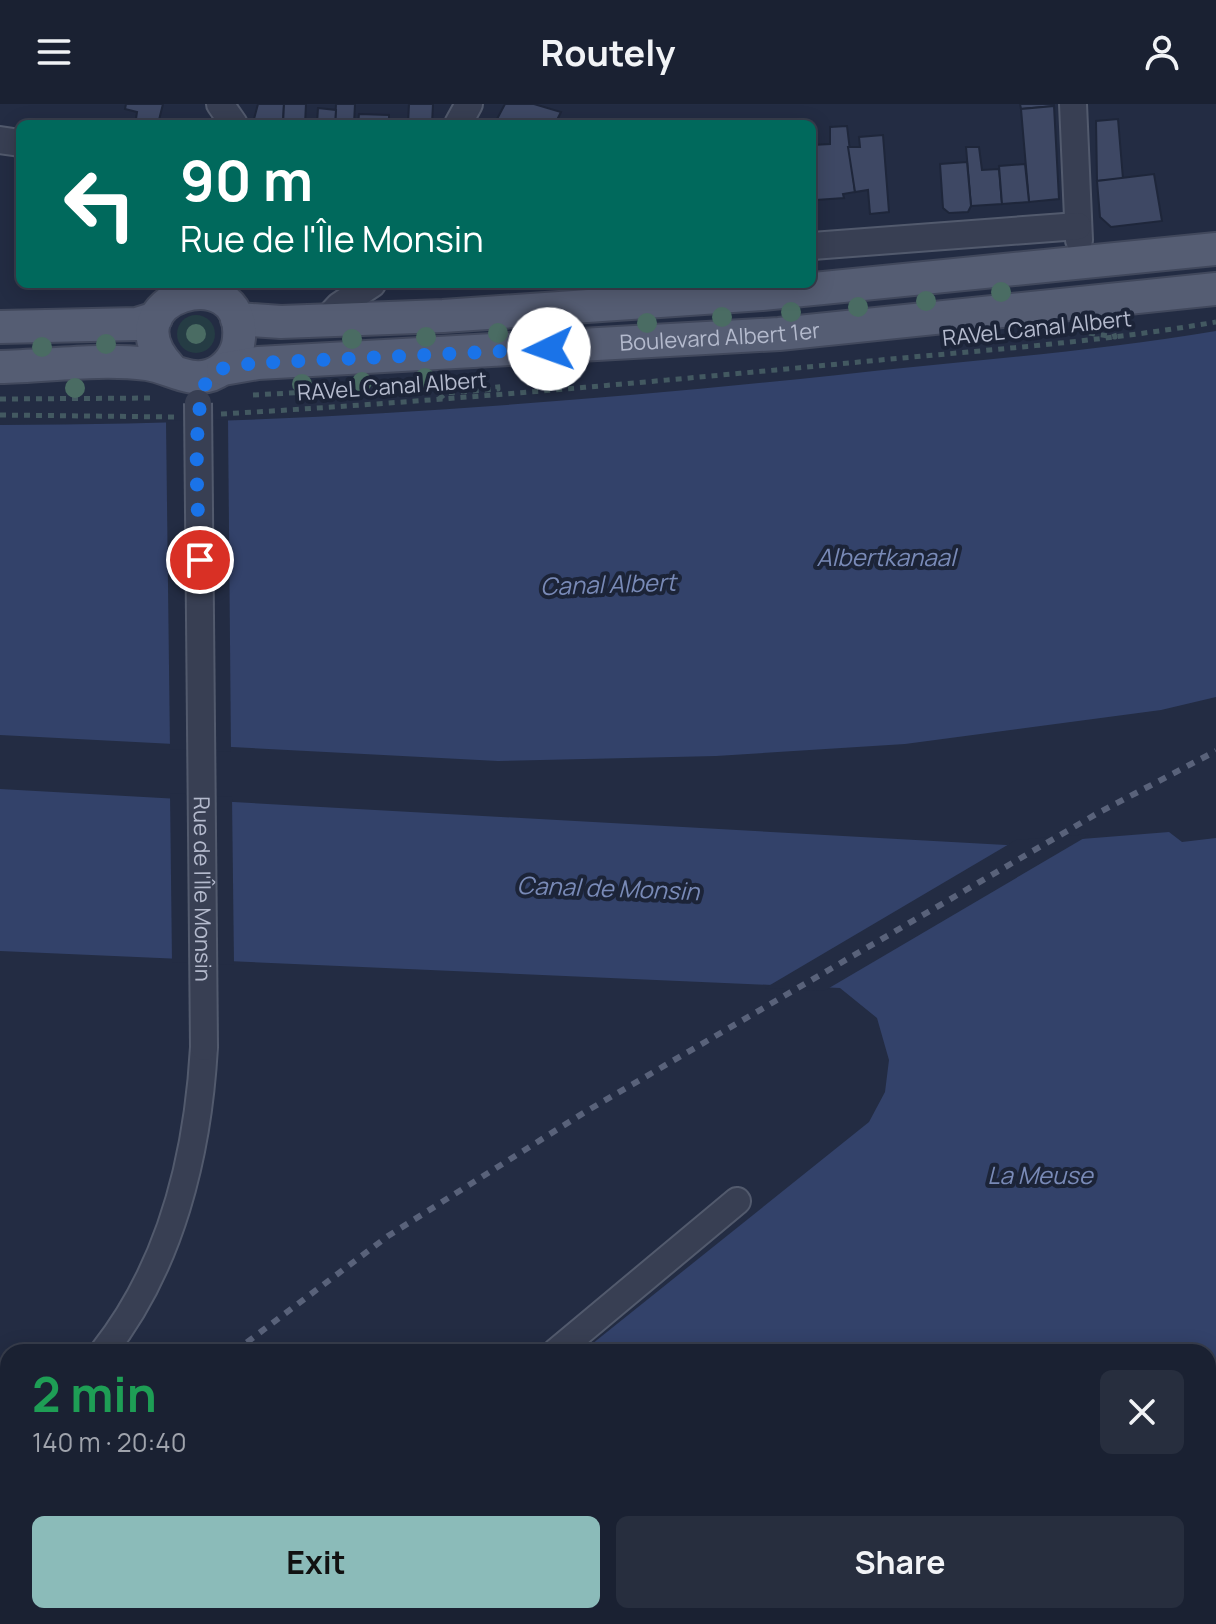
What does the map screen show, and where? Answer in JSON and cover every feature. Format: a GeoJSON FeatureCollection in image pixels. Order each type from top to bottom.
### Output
{"type":"FeatureCollection","features":[{"type":"Feature","properties":{"kind":"main road","name":"Boulevard Albert 1er"},"geometry":{"type":"LineString","coordinates":[[237,319],[443,316],[762,294],[1216,249]]}},
{"type":"Feature","properties":{"kind":"main road"},"geometry":{"type":"LineString","coordinates":[[1081,264],[1108,292],[1137,298]]}},
{"type":"Feature","properties":{"kind":"main road","name":"Boulevard Albert 1er"},"geometry":{"type":"LineString","coordinates":[[0,367],[120,363],[199,389],[270,362],[779,334],[1216,289]]}},
{"type":"Feature","properties":{"kind":"main road"},"geometry":{"type":"LineString","coordinates":[[193,291],[219,298],[237,319],[238,346],[199,389],[154,344],[156,318],[167,303],[193,291]]}},
{"type":"Feature","properties":{"kind":"main road"},"geometry":{"type":"LineString","coordinates":[[0,327],[137,324],[156,318]]}},
{"type":"Feature","properties":{"kind":"street"},"geometry":{"type":"LineString","coordinates":[[1073,104],[1081,264]]}},
{"type":"Feature","properties":{"kind":"street"},"geometry":{"type":"LineString","coordinates":[[816,246],[1078,226]]}},
{"type":"Feature","properties":{"kind":"street"},"geometry":{"type":"LineString","coordinates":[[326,320],[339,306],[366,288]]}},
{"type":"Feature","properties":{"kind":"street","name":"Rue de l'Île Monsin"},"geometry":{"type":"LineString","coordinates":[[108,1344],[146,1282],[174,1215],[194,1144],[204,1047],[199,389]]}},
{"type":"Feature","properties":{"kind":"street"},"geometry":{"type":"LineString","coordinates":[[566,1344],[737,1201]]}},
{"type":"Feature","properties":{"kind":"path","name":"RAVeL Canal Albert"},"geometry":{"type":"LineString","coordinates":[[0,415],[199,389],[438,400],[1115,337],[1216,322]]}},
{"type":"Feature","properties":{"kind":"path"},"geometry":{"type":"LineString","coordinates":[[438,400],[446,393],[498,389],[497,380]]}},
{"type":"Feature","properties":{"kind":"shaded area"},"geometry":{"type":"Polygon","coordinates":[[[196,315],[210,320],[215,334],[210,348],[196,353],[182,348],[177,334],[182,320],[196,315]]]}},
{"type":"Feature","properties":{"kind":"water","name":"Albertkanaal"},"geometry":{"type":"Polygon","coordinates":[[[1216,331],[1216,697],[1161,710],[905,744],[716,756],[498,761],[0,735],[0,425],[315,417],[524,404],[1027,356],[1216,331]]]}},
{"type":"Feature","properties":{"kind":"water","name":"La Meuse"},"geometry":{"type":"Polygon","coordinates":[[[0,789],[1006,845],[1169,832],[1182,842],[1216,838],[1216,1344],[592,1344],[869,1122],[885,1092],[889,1060],[877,1018],[840,988],[0,951],[0,789]]]}},
{"type":"Feature","properties":{"kind":"pier"},"geometry":{"type":"Polygon","coordinates":[[[228,419],[231,752],[170,749],[166,421],[228,419]]]}},
{"type":"Feature","properties":{"kind":"pier"},"geometry":{"type":"Polygon","coordinates":[[[170,793],[232,797],[234,965],[172,962],[170,793]]]}},
{"type":"Feature","properties":{"kind":"pier"},"geometry":{"type":"Polygon","coordinates":[[[1091,834],[824,991],[765,988],[1016,840],[1091,834]]]}},
{"type":"Feature","properties":{"kind":"building"},"geometry":{"type":"Polygon","coordinates":[[[126,104],[163,104],[159,120],[137,120],[137,112],[125,109],[126,104]]]}},
{"type":"Feature","properties":{"kind":"building"},"geometry":{"type":"Polygon","coordinates":[[[258,104],[284,104],[283,120],[254,119],[258,104]]]}},
{"type":"Feature","properties":{"kind":"building"},"geometry":{"type":"Polygon","coordinates":[[[284,104],[306,104],[305,120],[283,120],[284,104]]]}},
{"type":"Feature","properties":{"kind":"building"},"geometry":{"type":"Polygon","coordinates":[[[336,104],[355,104],[354,120],[335,120],[336,104]]]}},
{"type":"Feature","properties":{"kind":"building"},"geometry":{"type":"Polygon","coordinates":[[[409,104],[433,104],[432,120],[408,120],[409,104]]]}},
{"type":"Feature","properties":{"kind":"building"},"geometry":{"type":"Polygon","coordinates":[[[505,104],[534,104],[561,112],[557,120],[497,120],[505,104]]]}},
{"type":"Feature","properties":{"kind":"building"},"geometry":{"type":"Polygon","coordinates":[[[1020,104],[1054,104],[1054,106],[1021,109],[1020,104]]]}},
{"type":"Feature","properties":{"kind":"building"},"geometry":{"type":"Polygon","coordinates":[[[1054,106],[1059,199],[1029,202],[1021,109],[1054,106]]]}},
{"type":"Feature","properties":{"kind":"building"},"geometry":{"type":"Polygon","coordinates":[[[318,108],[336,110],[335,120],[317,120],[318,108]]]}},
{"type":"Feature","properties":{"kind":"building"},"geometry":{"type":"Polygon","coordinates":[[[359,114],[389,115],[389,120],[358,120],[359,114]]]}},
{"type":"Feature","properties":{"kind":"building"},"geometry":{"type":"Polygon","coordinates":[[[1118,119],[1123,179],[1097,181],[1096,121],[1118,119]]]}},
{"type":"Feature","properties":{"kind":"building"},"geometry":{"type":"Polygon","coordinates":[[[847,126],[855,192],[843,194],[844,198],[816,200],[816,145],[830,144],[830,127],[847,126]]]}},
{"type":"Feature","properties":{"kind":"building"},"geometry":{"type":"Polygon","coordinates":[[[883,135],[889,212],[870,214],[868,190],[855,192],[848,147],[860,147],[859,137],[883,135]]]}},
{"type":"Feature","properties":{"kind":"building"},"geometry":{"type":"Polygon","coordinates":[[[966,147],[979,147],[982,170],[999,169],[1002,204],[971,206],[966,147]]]}},
{"type":"Feature","properties":{"kind":"building"},"geometry":{"type":"Polygon","coordinates":[[[967,162],[971,206],[968,212],[949,213],[943,208],[940,164],[967,162]]]}},
{"type":"Feature","properties":{"kind":"building"},"geometry":{"type":"Polygon","coordinates":[[[1025,164],[1029,202],[1002,204],[999,166],[1025,164]]]}},
{"type":"Feature","properties":{"kind":"building"},"geometry":{"type":"Polygon","coordinates":[[[1154,174],[1162,221],[1111,227],[1100,217],[1097,181],[1154,174]]]}},
{"type":"Feature","properties":{"kind":"railway"},"geometry":{"type":"LineString","coordinates":[[245,1344],[388,1236],[585,1112],[1098,813],[1216,751]]}},
{"type":"Feature","properties":{"kind":"route"},"geometry":{"type":"LineString","coordinates":[[200,560],[198,403],[211,375],[223,369],[258,363],[549,349]]}},
{"type":"Feature","properties":{"kind":"water label","name":"Canal Albert"},"geometry":{"type":"Point","coordinates":[608,585]}},
{"type":"Feature","properties":{"kind":"water label","name":"Canal de Monsin"},"geometry":{"type":"Point","coordinates":[608,889]}}]}
